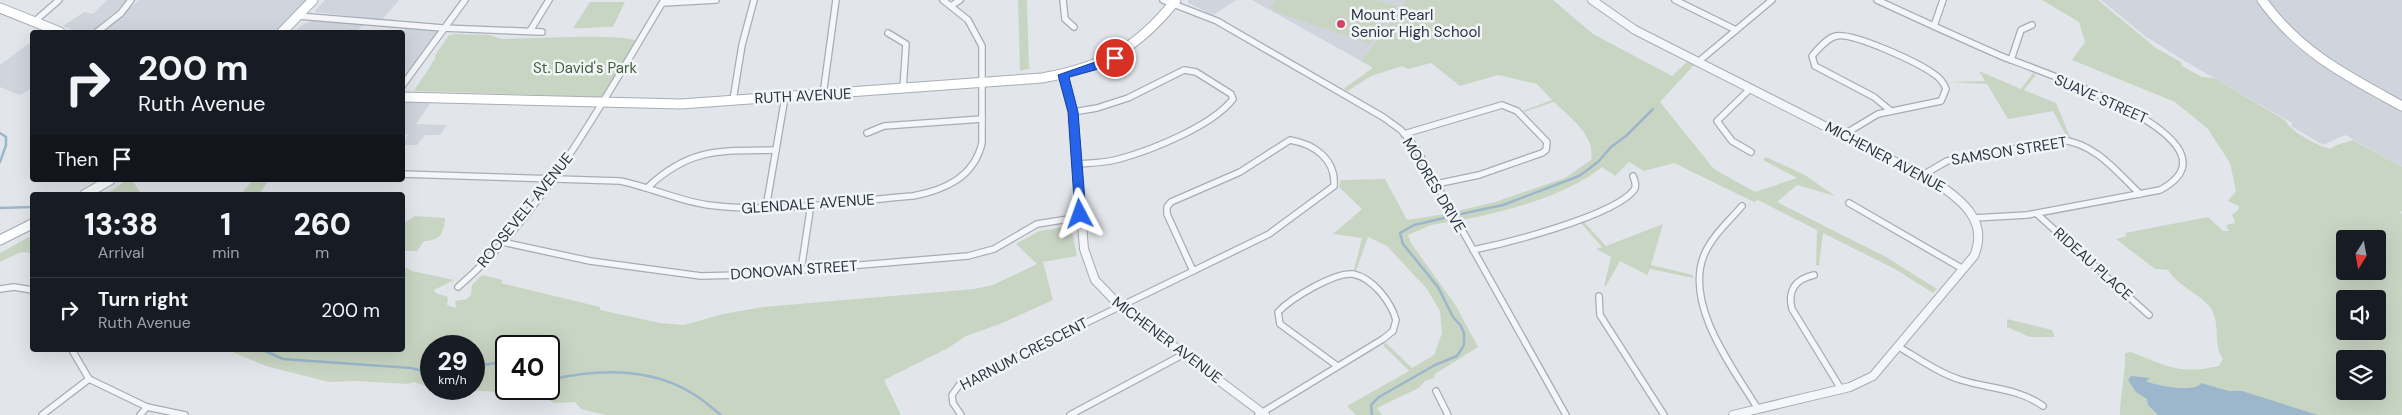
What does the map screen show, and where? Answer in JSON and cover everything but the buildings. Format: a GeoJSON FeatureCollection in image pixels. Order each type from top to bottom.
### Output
{"type":"FeatureCollection","features":[{"type":"Feature","properties":{"kind":"main road"},"geometry":{"type":"LineString","coordinates":[[284,30],[314,0]]}},
{"type":"Feature","properties":{"kind":"main road"},"geometry":{"type":"LineString","coordinates":[[2262,0],[2281,28],[2301,46],[2336,69],[2402,106]]}},
{"type":"Feature","properties":{"kind":"main road","name":"RUTH AVENUE"},"geometry":{"type":"LineString","coordinates":[[405,97],[662,104],[903,90],[1063,75],[1091,68],[1115,58],[1158,24],[1174,2]]}},
{"type":"Feature","properties":{"kind":"main road"},"geometry":{"type":"LineString","coordinates":[[0,8],[55,30]]}},
{"type":"Feature","properties":{"kind":"main road"},"geometry":{"type":"LineString","coordinates":[[89,192],[107,182]]}},
{"type":"Feature","properties":{"kind":"main road"},"geometry":{"type":"LineString","coordinates":[[0,240],[30,225]]}},
{"type":"Feature","properties":{"kind":"street"},"geometry":{"type":"LineString","coordinates":[[35,21],[59,0]]}},
{"type":"Feature","properties":{"kind":"street"},"geometry":{"type":"LineString","coordinates":[[100,30],[121,13],[131,0]]}},
{"type":"Feature","properties":{"kind":"street"},"geometry":{"type":"LineString","coordinates":[[405,82],[464,0]]}},
{"type":"Feature","properties":{"kind":"street"},"geometry":{"type":"LineString","coordinates":[[530,31],[550,0]]}},
{"type":"Feature","properties":{"kind":"street"},"geometry":{"type":"LineString","coordinates":[[663,2],[716,0]]}},
{"type":"Feature","properties":{"kind":"street"},"geometry":{"type":"LineString","coordinates":[[733,100],[742,45],[754,0]]}},
{"type":"Feature","properties":{"kind":"street"},"geometry":{"type":"LineString","coordinates":[[823,95],[836,0]]}},
{"type":"Feature","properties":{"kind":"street","name":"GLENDALE AVENUE"},"geometry":{"type":"LineString","coordinates":[[405,174],[620,181],[648,186],[714,206],[766,208],[918,195],[953,184],[966,174],[978,159],[982,147],[982,46],[968,20],[943,0]]}},
{"type":"Feature","properties":{"kind":"street"},"geometry":{"type":"LineString","coordinates":[[951,6],[960,0]]}},
{"type":"Feature","properties":{"kind":"street"},"geometry":{"type":"LineString","coordinates":[[1064,0],[1065,19],[1074,27]]}},
{"type":"Feature","properties":{"kind":"street","name":"MOORES DRIVE"},"geometry":{"type":"LineString","coordinates":[[1163,0],[1174,2],[1199,12],[1233,30],[1377,114],[1404,134],[1413,144],[1566,415]]}},
{"type":"Feature","properties":{"kind":"street","name":"MICHENER AVENUE"},"geometry":{"type":"LineString","coordinates":[[1592,0],[1620,22],[1923,175],[1954,195],[1974,218]]}},
{"type":"Feature","properties":{"kind":"street"},"geometry":{"type":"LineString","coordinates":[[1675,0],[1736,30]]}},
{"type":"Feature","properties":{"kind":"street"},"geometry":{"type":"LineString","coordinates":[[1698,62],[1772,0]]}},
{"type":"Feature","properties":{"kind":"street","name":"SUAVE STREET"},"geometry":{"type":"LineString","coordinates":[[1877,0],[2148,119],[2167,135],[2180,155],[2181,173],[2169,186],[2140,194],[2037,214],[2008,218],[1974,218]]}},
{"type":"Feature","properties":{"kind":"street"},"geometry":{"type":"LineString","coordinates":[[1934,26],[1943,0]]}},
{"type":"Feature","properties":{"kind":"street","name":"ROOSEVELT AVENUE"},"geometry":{"type":"LineString","coordinates":[[458,287],[473,274],[502,242],[553,179],[603,102],[663,2]]}},
{"type":"Feature","properties":{"kind":"street"},"geometry":{"type":"LineString","coordinates":[[298,16],[443,28],[542,32]]}},
{"type":"Feature","properties":{"kind":"street"},"geometry":{"type":"LineString","coordinates":[[2011,60],[2021,30],[2032,25]]}},
{"type":"Feature","properties":{"kind":"street"},"geometry":{"type":"LineString","coordinates":[[888,33],[906,44],[903,90]]}},
{"type":"Feature","properties":{"kind":"street"},"geometry":{"type":"LineString","coordinates":[[1843,135],[1875,116],[1941,101],[1946,93],[1944,84],[1928,71],[1849,36],[1833,37],[1812,56],[1812,63],[1817,68],[1874,97],[1891,111]]}},
{"type":"Feature","properties":{"kind":"street"},"geometry":{"type":"LineString","coordinates":[[1073,112],[1098,108],[1128,98],[1184,70],[1196,72],[1231,94],[1234,99],[1230,104],[1200,124],[1150,147],[1113,160],[1077,164]]}},
{"type":"Feature","properties":{"kind":"street","name":"MICHENER AVENUE"},"geometry":{"type":"LineString","coordinates":[[1063,75],[1073,112],[1084,249],[1090,269],[1099,284],[1120,306],[1262,414]]}},
{"type":"Feature","properties":{"kind":"street"},"geometry":{"type":"LineString","coordinates":[[1751,88],[1717,121],[1732,141],[1751,152]]}},
{"type":"Feature","properties":{"kind":"street"},"geometry":{"type":"LineString","coordinates":[[766,208],[785,96]]}},
{"type":"Feature","properties":{"kind":"street"},"geometry":{"type":"LineString","coordinates":[[1404,134],[1502,105],[1517,111],[1547,142],[1546,150],[1542,153],[1479,175],[1436,184]]}},
{"type":"Feature","properties":{"kind":"street"},"geometry":{"type":"LineString","coordinates":[[866,133],[881,126],[982,118]]}},
{"type":"Feature","properties":{"kind":"street"},"geometry":{"type":"LineString","coordinates":[[1120,306],[1193,271],[1274,231],[1334,186],[1336,180],[1330,164],[1307,143],[1287,140],[1240,172],[1171,202],[1167,207],[1167,214],[1193,271]]}},
{"type":"Feature","properties":{"kind":"street","name":"SAMSON STREET"},"geometry":{"type":"LineString","coordinates":[[1923,175],[1936,165],[1947,161],[2069,140],[2092,149],[2140,194]]}},
{"type":"Feature","properties":{"kind":"street"},"geometry":{"type":"LineString","coordinates":[[648,186],[668,167],[691,156],[710,153],[776,150]]}},
{"type":"Feature","properties":{"kind":"street"},"geometry":{"type":"LineString","coordinates":[[1473,250],[1518,241],[1608,207],[1634,191],[1636,185],[1633,176]]}},
{"type":"Feature","properties":{"kind":"street"},"geometry":{"type":"LineString","coordinates":[[1849,203],[1963,269]]}},
{"type":"Feature","properties":{"kind":"street"},"geometry":{"type":"LineString","coordinates":[[801,270],[810,204]]}},
{"type":"Feature","properties":{"kind":"street"},"geometry":{"type":"LineString","coordinates":[[1742,206],[1704,254],[1699,271],[1698,291],[1709,323],[1758,409]]}},
{"type":"Feature","properties":{"kind":"street","name":"RIDEAU PLACE"},"geometry":{"type":"LineString","coordinates":[[2037,214],[2149,314]]}},
{"type":"Feature","properties":{"kind":"street","name":"DONOVAN STREET"},"geometry":{"type":"LineString","coordinates":[[502,242],[590,261],[682,275],[730,276],[976,255],[994,249],[1032,225],[1081,217]]}},
{"type":"Feature","properties":{"kind":"street"},"geometry":{"type":"LineString","coordinates":[[1733,415],[1841,389],[1863,382],[1873,376],[1963,269],[1978,247],[1979,232],[1974,218]]}},
{"type":"Feature","properties":{"kind":"street"},"geometry":{"type":"LineString","coordinates":[[1262,414],[1336,365],[1387,336],[1396,324],[1396,315],[1392,306],[1367,282],[1354,274],[1338,277],[1286,304],[1280,309],[1277,316],[1283,326],[1336,365]]}},
{"type":"Feature","properties":{"kind":"street"},"geometry":{"type":"LineString","coordinates":[[1814,275],[1803,277],[1793,286],[1790,302],[1795,316],[1841,389]]}},
{"type":"Feature","properties":{"kind":"street"},"geometry":{"type":"LineString","coordinates":[[0,289],[14,287],[30,290]]}},
{"type":"Feature","properties":{"kind":"street"},"geometry":{"type":"LineString","coordinates":[[1599,296],[1598,307],[1600,315],[1664,415]]}},
{"type":"Feature","properties":{"kind":"street","name":"HARNUM CRESCENT"},"geometry":{"type":"LineString","coordinates":[[961,415],[952,400],[952,393],[957,386],[1120,306]]}},
{"type":"Feature","properties":{"kind":"street"},"geometry":{"type":"LineString","coordinates":[[1899,347],[1952,376],[1972,384],[2018,393],[2030,397],[2043,406]]}},
{"type":"Feature","properties":{"kind":"street"},"geometry":{"type":"LineString","coordinates":[[73,352],[89,379],[147,407],[186,415]]}},
{"type":"Feature","properties":{"kind":"street"},"geometry":{"type":"LineString","coordinates":[[1070,415],[1184,354]]}},
{"type":"Feature","properties":{"kind":"street"},"geometry":{"type":"LineString","coordinates":[[42,415],[89,379]]}},
{"type":"Feature","properties":{"kind":"street"},"geometry":{"type":"LineString","coordinates":[[1436,391],[1448,415]]}},
{"type":"Feature","properties":{"kind":"street"},"geometry":{"type":"LineString","coordinates":[[140,415],[147,407]]}},
{"type":"Feature","properties":{"kind":"shaded area"},"geometry":{"type":"Polygon","coordinates":[[[107,0],[129,0],[93,30],[72,30],[63,26],[84,12],[93,14],[107,0]]]}},
{"type":"Feature","properties":{"kind":"shaded area"},"geometry":{"type":"Polygon","coordinates":[[[139,0],[309,0],[278,30],[105,30],[139,0]]]}},
{"type":"Feature","properties":{"kind":"shaded area"},"geometry":{"type":"Polygon","coordinates":[[[325,0],[399,0],[382,20],[314,12],[325,0]]]}},
{"type":"Feature","properties":{"kind":"shaded area"},"geometry":{"type":"Polygon","coordinates":[[[1188,0],[1236,0],[1213,15],[1188,3],[1188,0]]]}},
{"type":"Feature","properties":{"kind":"shaded area","name":"Mount Pearl Senior High School"},"geometry":{"type":"Polygon","coordinates":[[[1252,0],[1406,0],[1361,61],[1252,0]]]}},
{"type":"Feature","properties":{"kind":"shaded area"},"geometry":{"type":"Polygon","coordinates":[[[2101,0],[2402,0],[2402,167],[2345,135],[2323,145],[2291,126],[2292,123],[2145,36],[2101,0]]]}},
{"type":"Feature","properties":{"kind":"shaded area"},"geometry":{"type":"Polygon","coordinates":[[[313,21],[327,21],[364,24],[358,30],[296,30],[304,24],[313,21]]]}},
{"type":"Feature","properties":{"kind":"shaded area"},"geometry":{"type":"Polygon","coordinates":[[[406,28],[434,30],[438,33],[405,81],[405,30],[406,28]]]}},
{"type":"Feature","properties":{"kind":"shaded area"},"geometry":{"type":"Polygon","coordinates":[[[30,42],[30,89],[20,95],[0,87],[0,65],[30,42]]]}},
{"type":"Feature","properties":{"kind":"shaded area"},"geometry":{"type":"Polygon","coordinates":[[[405,102],[431,102],[416,124],[447,125],[440,135],[425,135],[417,145],[405,145],[408,135],[405,134],[405,102]]]}},
{"type":"Feature","properties":{"kind":"green space"},"geometry":{"type":"Polygon","coordinates":[[[1018,0],[1027,0],[1029,67],[1032,68],[1020,71],[1018,0]]]}},
{"type":"Feature","properties":{"kind":"green space","name":"Mount Pearl Senior High School"},"geometry":{"type":"Polygon","coordinates":[[[1276,0],[1377,0],[1397,6],[1370,44],[1273,11],[1272,4],[1276,0]]]}},
{"type":"Feature","properties":{"kind":"green space"},"geometry":{"type":"Polygon","coordinates":[[[1406,0],[1553,0],[1593,34],[1672,76],[1688,61],[1695,64],[1660,102],[1714,169],[1755,192],[1797,178],[1763,160],[1766,157],[1805,175],[1835,196],[1797,185],[1777,202],[1886,257],[1937,289],[1933,293],[1895,269],[1823,233],[1819,266],[1816,265],[1817,230],[1758,200],[1754,202],[1674,163],[1644,171],[1629,162],[1615,176],[1602,167],[1572,186],[1554,194],[1516,207],[1462,220],[1457,211],[1495,202],[1565,178],[1591,160],[1589,142],[1574,120],[1554,102],[1523,111],[1552,100],[1537,84],[1498,75],[1460,86],[1431,63],[1408,69],[1402,66],[1371,76],[1348,91],[1343,89],[1373,68],[1361,61],[1406,0]]]}},
{"type":"Feature","properties":{"kind":"green space"},"geometry":{"type":"Polygon","coordinates":[[[2042,0],[2098,0],[2156,48],[2181,62],[2182,66],[2202,77],[2214,78],[2285,120],[2288,125],[2305,138],[2331,149],[2334,146],[2353,140],[2402,167],[2402,211],[2400,212],[2402,214],[2402,415],[2120,415],[2125,353],[2131,352],[2174,368],[2193,370],[2219,366],[2223,359],[2218,346],[2215,318],[2209,306],[2177,281],[2168,270],[2155,269],[2116,239],[2127,236],[2125,233],[2208,217],[2223,231],[2229,231],[2226,225],[2235,223],[2232,215],[2238,210],[2239,206],[2228,201],[2236,191],[2230,163],[2208,129],[2175,102],[2072,60],[2085,42],[2079,22],[2042,0]]]}},
{"type":"Feature","properties":{"kind":"green space"},"geometry":{"type":"Polygon","coordinates":[[[590,2],[625,2],[613,27],[573,28],[590,2]]]}},
{"type":"Feature","properties":{"kind":"green space","name":"St. David's Park"},"geometry":{"type":"Polygon","coordinates":[[[449,35],[490,35],[502,39],[613,37],[636,41],[604,95],[599,97],[414,91],[449,35]]]}},
{"type":"Feature","properties":{"kind":"green space"},"geometry":{"type":"Polygon","coordinates":[[[1979,71],[2021,89],[2033,73],[2036,75],[2024,90],[2056,103],[2070,137],[2067,137],[2053,111],[2008,119],[1987,84],[1948,82],[1985,81],[1979,71]]]}},
{"type":"Feature","properties":{"kind":"green space"},"geometry":{"type":"Polygon","coordinates":[[[1385,179],[1407,220],[1445,214],[1449,222],[1431,225],[1408,235],[1411,243],[1456,306],[1478,347],[1435,374],[1434,378],[1425,381],[1419,388],[1377,408],[1382,415],[1356,415],[1347,406],[1409,371],[1383,345],[1386,343],[1412,368],[1434,355],[1442,333],[1440,311],[1427,289],[1387,246],[1368,237],[1356,271],[1354,270],[1362,238],[1333,234],[1362,209],[1339,187],[1341,180],[1385,179]]]}},
{"type":"Feature","properties":{"kind":"green space"},"geometry":{"type":"Polygon","coordinates":[[[124,182],[133,182],[140,192],[109,192],[124,182]]]}},
{"type":"Feature","properties":{"kind":"green space"},"geometry":{"type":"Polygon","coordinates":[[[251,182],[268,182],[261,192],[243,192],[251,182]]]}},
{"type":"Feature","properties":{"kind":"green space"},"geometry":{"type":"Polygon","coordinates":[[[415,216],[445,218],[444,228],[440,235],[437,238],[424,241],[417,251],[405,251],[405,223],[415,216]]]}},
{"type":"Feature","properties":{"kind":"green space"},"geometry":{"type":"Polygon","coordinates":[[[1583,221],[1606,246],[1663,224],[1651,265],[1693,275],[1693,278],[1650,269],[1647,275],[1620,261],[1606,286],[1604,286],[1611,257],[1596,249],[1602,247],[1580,222],[1583,221]]]}},
{"type":"Feature","properties":{"kind":"green space"},"geometry":{"type":"Polygon","coordinates":[[[1066,227],[1072,231],[1077,256],[1043,262],[1053,300],[1000,324],[966,336],[948,348],[884,380],[901,415],[606,415],[581,409],[575,402],[554,403],[549,400],[560,400],[560,335],[495,335],[495,392],[485,391],[485,335],[420,335],[420,384],[414,382],[408,384],[355,381],[329,382],[266,366],[233,352],[405,352],[405,267],[412,271],[454,280],[434,290],[436,293],[448,297],[447,305],[456,308],[455,301],[467,299],[471,294],[472,285],[482,275],[503,280],[501,283],[600,307],[600,310],[660,323],[684,325],[723,314],[763,307],[974,289],[993,285],[1037,264],[1016,244],[1039,231],[1066,227]]]}},
{"type":"Feature","properties":{"kind":"green space"},"geometry":{"type":"Polygon","coordinates":[[[30,237],[30,253],[21,252],[0,262],[0,253],[30,237]]]}},
{"type":"Feature","properties":{"kind":"green space"},"geometry":{"type":"Polygon","coordinates":[[[2007,319],[2052,330],[2055,337],[2030,337],[2007,327],[2007,319]]]}},
{"type":"Feature","properties":{"kind":"water"},"geometry":{"type":"Polygon","coordinates":[[[2131,376],[2150,378],[2146,381],[2158,385],[2192,388],[2201,383],[2229,391],[2242,391],[2318,415],[2158,415],[2148,405],[2147,399],[2136,392],[2128,380],[2131,376]]]}},
{"type":"Feature","properties":{"kind":"waterway"},"geometry":{"type":"LineString","coordinates":[[1461,214],[1503,205],[1579,176],[1598,162],[1611,147],[1626,136],[1653,109]]}},
{"type":"Feature","properties":{"kind":"waterway"},"geometry":{"type":"LineString","coordinates":[[0,133],[6,137],[6,145],[0,162]]}},
{"type":"Feature","properties":{"kind":"waterway"},"geometry":{"type":"LineString","coordinates":[[0,208],[30,207]]}},
{"type":"Feature","properties":{"kind":"waterway"},"geometry":{"type":"LineString","coordinates":[[1372,415],[1371,405],[1379,397],[1435,365],[1457,356],[1464,345],[1464,333],[1461,326],[1453,317],[1438,287],[1403,244],[1400,233],[1414,225],[1444,218]]}},
{"type":"Feature","properties":{"kind":"waterway"},"geometry":{"type":"LineString","coordinates":[[267,352],[283,359],[411,368],[420,370]]}},
{"type":"Feature","properties":{"kind":"waterway"},"geometry":{"type":"LineString","coordinates":[[485,365],[495,363]]}},
{"type":"Feature","properties":{"kind":"waterway"},"geometry":{"type":"LineString","coordinates":[[560,378],[603,372],[621,372],[657,378],[690,392],[721,415]]}},
{"type":"Feature","properties":{"kind":"place","name":"Mount Pearl Senior High School"},"geometry":{"type":"Point","coordinates":[1341,24]}},
{"type":"Feature","properties":{"kind":"route"},"geometry":{"type":"LineString","coordinates":[[1080,214],[1073,112],[1063,75],[1091,68],[1115,58]]}}]}
